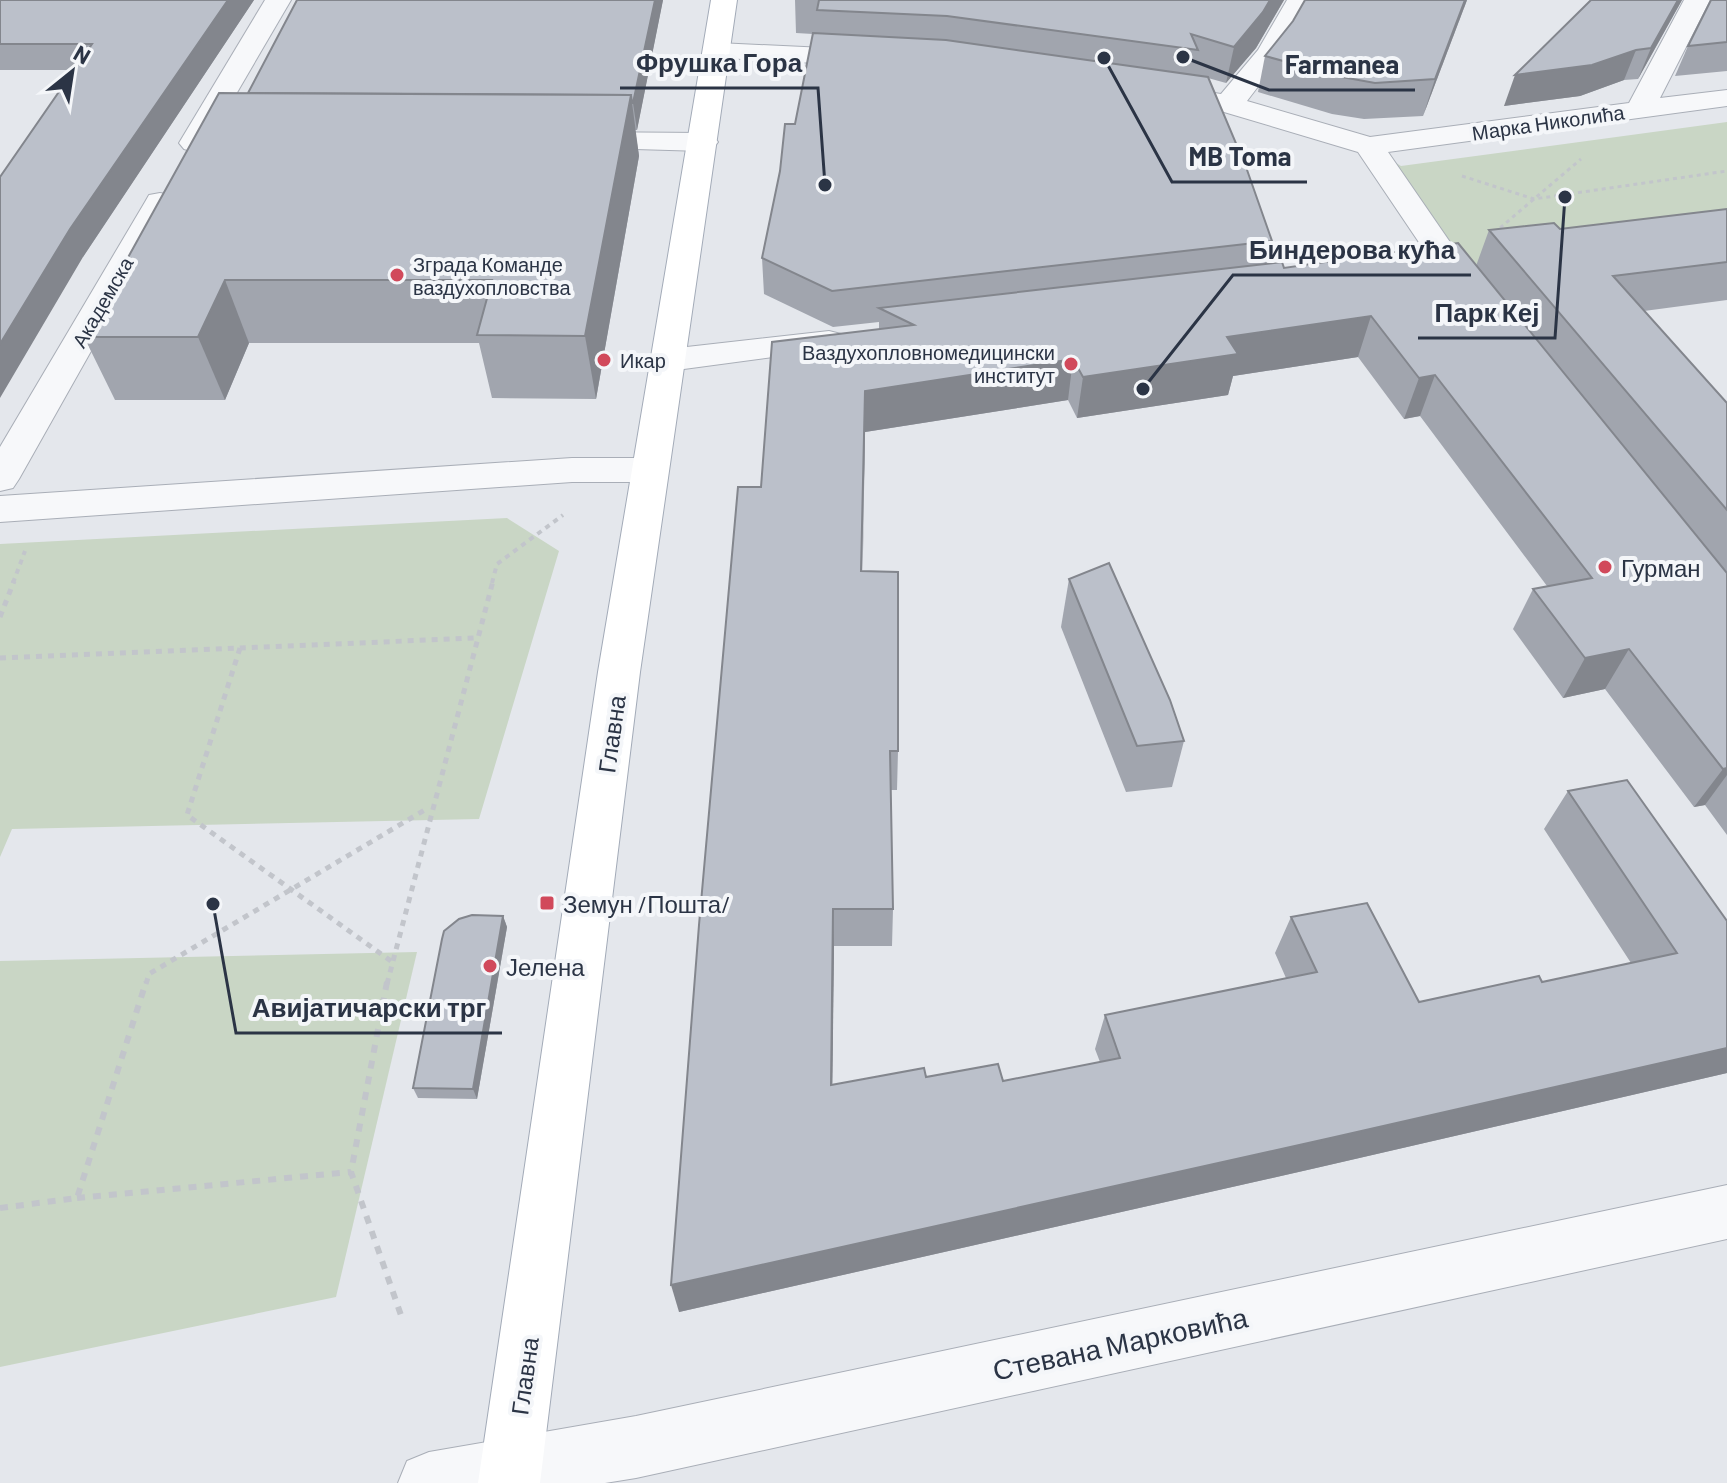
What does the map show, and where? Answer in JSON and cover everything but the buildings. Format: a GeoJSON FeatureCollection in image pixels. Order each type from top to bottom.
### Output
{"type":"FeatureCollection","features":[{"type":"Feature","properties":{"kind":"main road","name":"Главна"},"geometry":{"type":"LineString","coordinates":[[510,1476],[649,470],[669,360],[724,0]]}},
{"type":"Feature","properties":{"kind":"street","name":"Академска"},"geometry":{"type":"LineString","coordinates":[[0,479],[192,158],[278,0]]}},
{"type":"Feature","properties":{"kind":"street"},"geometry":{"type":"LineString","coordinates":[[1228,104],[1245,87],[1278,42],[1300,0]]}},
{"type":"Feature","properties":{"kind":"street"},"geometry":{"type":"LineString","coordinates":[[1640,109],[1697,0]]}},
{"type":"Feature","properties":{"kind":"street"},"geometry":{"type":"LineString","coordinates":[[718,51],[899,60]]}},
{"type":"Feature","properties":{"kind":"street"},"geometry":{"type":"LineString","coordinates":[[1131,88],[1228,104],[1369,146],[1437,270],[1494,319]]}},
{"type":"Feature","properties":{"kind":"street","name":"Марка Николића"},"geometry":{"type":"LineString","coordinates":[[1369,146],[1727,98]]}},
{"type":"Feature","properties":{"kind":"street"},"geometry":{"type":"LineString","coordinates":[[555,141],[703,142]]}},
{"type":"Feature","properties":{"kind":"street"},"geometry":{"type":"LineString","coordinates":[[669,360],[855,338]]}},
{"type":"Feature","properties":{"kind":"street"},"geometry":{"type":"LineString","coordinates":[[0,509],[572,470],[649,470]]}},
{"type":"Feature","properties":{"kind":"street","name":"Стевана Марковића"},"geometry":{"type":"LineString","coordinates":[[429,1483],[510,1476],[1727,1212]]}},
{"type":"Feature","properties":{"kind":"path"},"geometry":{"type":"LineString","coordinates":[[1437,270],[1534,199],[1640,109]]}},
{"type":"Feature","properties":{"kind":"path"},"geometry":{"type":"LineString","coordinates":[[1534,199],[1727,171]]}},
{"type":"Feature","properties":{"kind":"path"},"geometry":{"type":"LineString","coordinates":[[402,1318],[351,1172],[391,961],[429,807],[497,564],[557,520]]}},
{"type":"Feature","properties":{"kind":"path"},"geometry":{"type":"LineString","coordinates":[[0,617],[25,552]]}},
{"type":"Feature","properties":{"kind":"path"},"geometry":{"type":"LineString","coordinates":[[0,658],[476,638]]}},
{"type":"Feature","properties":{"kind":"path"},"geometry":{"type":"LineString","coordinates":[[240,648],[187,815],[391,961]]}},
{"type":"Feature","properties":{"kind":"path"},"geometry":{"type":"LineString","coordinates":[[77,1198],[149,974],[429,807]]}},
{"type":"Feature","properties":{"kind":"path"},"geometry":{"type":"LineString","coordinates":[[0,1208],[351,1172]]}},
{"type":"Feature","properties":{"kind":"green space"},"geometry":{"type":"Polygon","coordinates":[[[1727,122],[1727,228],[1452,268],[1369,146],[1401,166],[1727,122]]]}},
{"type":"Feature","properties":{"kind":"green space"},"geometry":{"type":"Polygon","coordinates":[[[507,518],[559,551],[479,819],[12,829],[0,857],[0,544],[507,518]]]}},
{"type":"Feature","properties":{"kind":"green space"},"geometry":{"type":"Polygon","coordinates":[[[417,952],[336,1297],[0,1367],[0,961],[417,952]]]}},
{"type":"Feature","properties":{"kind":"place","name":"Farmanea"},"geometry":{"type":"Point","coordinates":[1183,57]}},
{"type":"Feature","properties":{"kind":"place","name":"MB Toma"},"geometry":{"type":"Point","coordinates":[1104,58]}},
{"type":"Feature","properties":{"kind":"place","name":"Фрушка Гора"},"geometry":{"type":"Point","coordinates":[825,185]}},
{"type":"Feature","properties":{"kind":"place","name":"Парк Кеј"},"geometry":{"type":"Point","coordinates":[1565,197]}},
{"type":"Feature","properties":{"kind":"place","name":"Зграда Команде ваздухопловства"},"geometry":{"type":"Point","coordinates":[397,275]}},
{"type":"Feature","properties":{"kind":"place","name":"Икар"},"geometry":{"type":"Point","coordinates":[604,360]}},
{"type":"Feature","properties":{"kind":"place","name":"Ваздухопловномедицински институт"},"geometry":{"type":"Point","coordinates":[1071,364]}},
{"type":"Feature","properties":{"kind":"place","name":"Биндерова кућа"},"geometry":{"type":"Point","coordinates":[1143,389]}},
{"type":"Feature","properties":{"kind":"place","name":"Гурман"},"geometry":{"type":"Point","coordinates":[1605,567]}},
{"type":"Feature","properties":{"kind":"place","name":"Земун /Пошта/"},"geometry":{"type":"Point","coordinates":[547,903]}},
{"type":"Feature","properties":{"kind":"place","name":"Авијатичарски трг"},"geometry":{"type":"Point","coordinates":[213,904]}},
{"type":"Feature","properties":{"kind":"place","name":"Јелена"},"geometry":{"type":"Point","coordinates":[490,966]}}]}
